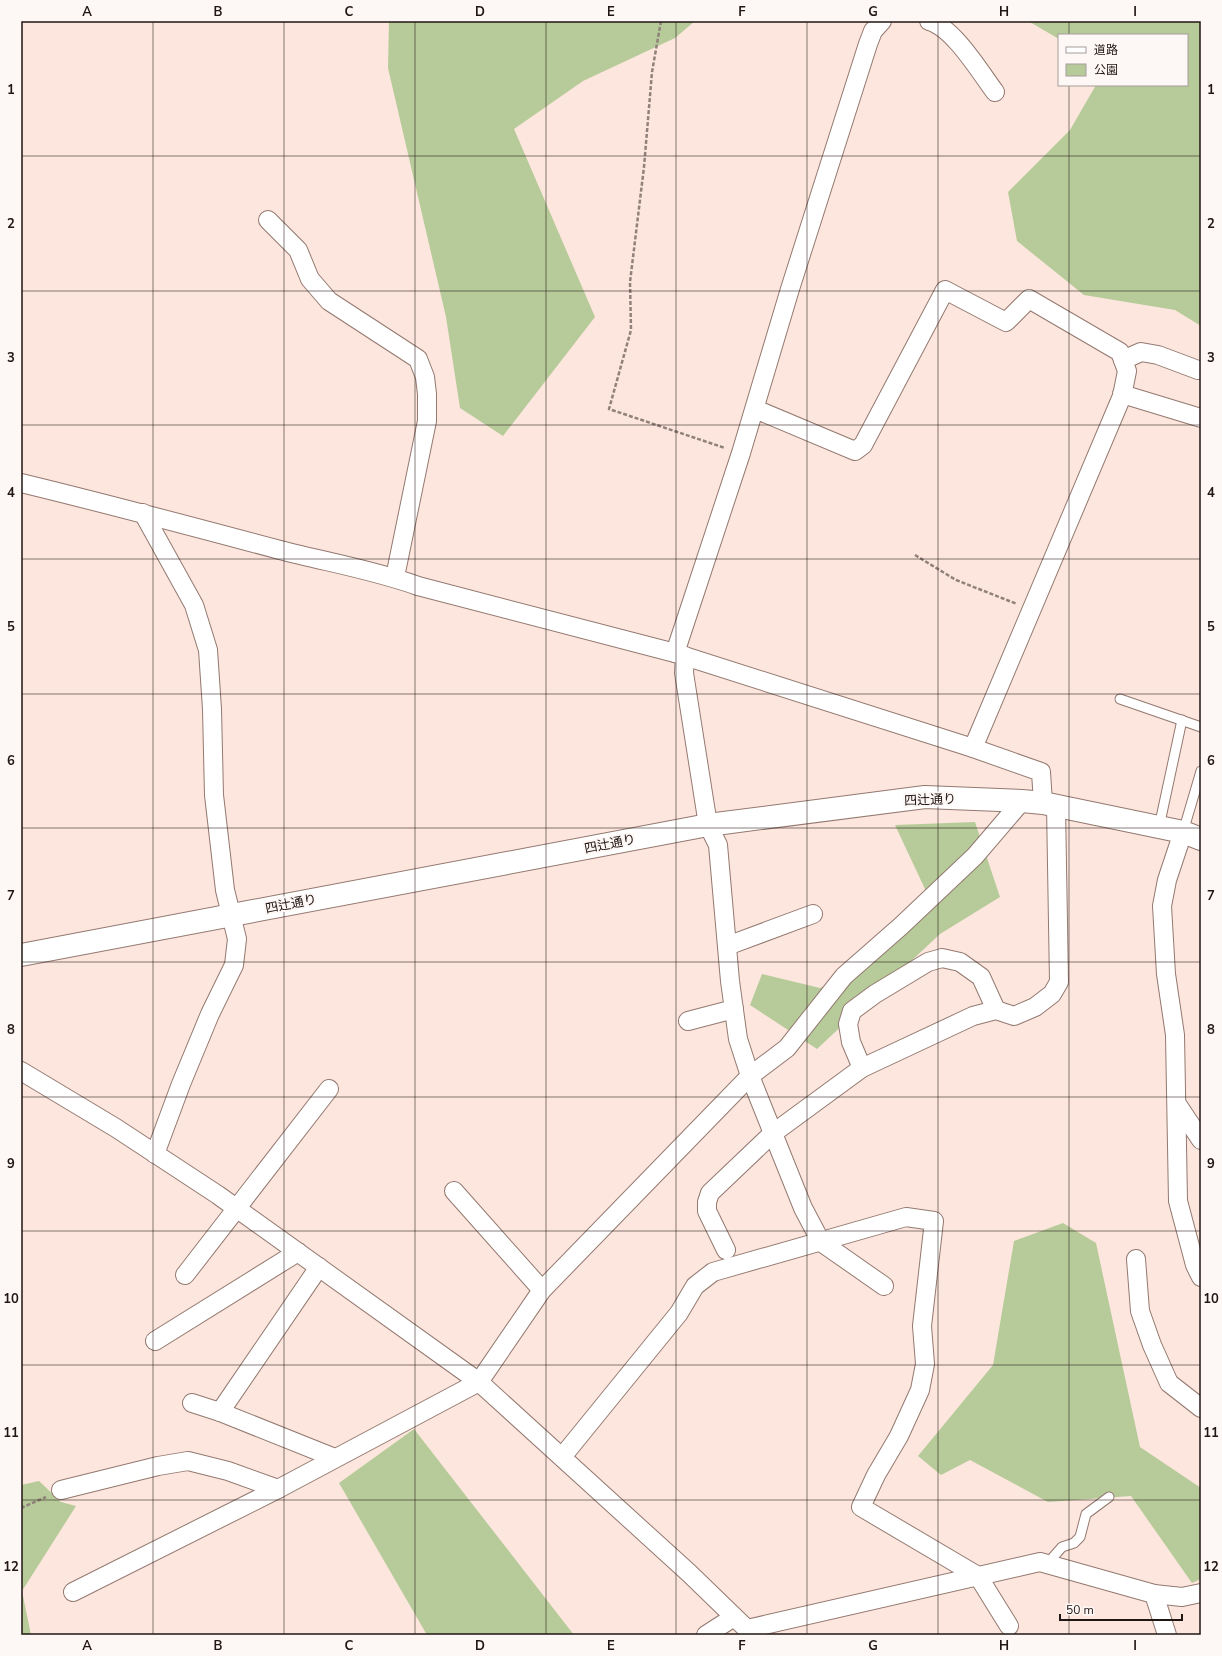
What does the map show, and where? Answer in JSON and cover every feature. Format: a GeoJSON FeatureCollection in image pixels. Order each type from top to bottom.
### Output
{"type":"FeatureCollection","features":[{"type":"Feature","properties":{"kind":"street"},"geometry":{"type":"LineString","coordinates":[[882,21],[873,31],[868,44],[790,289],[680,655],[708,825],[718,846],[727,946],[738,1039],[772,1134],[803,1208],[821,1242],[884,1286]]}},
{"type":"Feature","properties":{"kind":"street"},"geometry":{"type":"LineString","coordinates":[[929,21],[945,30],[957,41],[995,92]]}},
{"type":"Feature","properties":{"kind":"street"},"geometry":{"type":"LineString","coordinates":[[268,220],[298,250],[310,279],[328,301],[418,359],[425,377],[427,394],[427,421],[395,578]]}},
{"type":"Feature","properties":{"kind":"street"},"geometry":{"type":"LineString","coordinates":[[755,409],[855,451],[863,445],[945,290],[1006,322],[1029,299],[1120,352],[1127,370],[1122,394],[973,748]]}},
{"type":"Feature","properties":{"kind":"street"},"geometry":{"type":"LineString","coordinates":[[1123,360],[1142,352],[1158,355],[1198,370]]}},
{"type":"Feature","properties":{"kind":"street"},"geometry":{"type":"LineString","coordinates":[[1122,394],[1201,418]]}},
{"type":"Feature","properties":{"kind":"street"},"geometry":{"type":"LineString","coordinates":[[21,483],[395,578],[418,586],[680,655],[973,748],[1041,772],[1050,805],[1059,982],[1052,994],[1035,1007],[1014,1016],[996,1010],[973,1016],[862,1068],[772,1134],[710,1193],[707,1202],[707,1211],[726,1250]]}},
{"type":"Feature","properties":{"kind":"street"},"geometry":{"type":"LineString","coordinates":[[143,513],[194,605],[208,650],[212,709],[214,795],[225,890],[230,916],[237,939],[234,965],[210,1014],[181,1084],[155,1154]]}},
{"type":"Feature","properties":{"kind":"street","name":"四辻通り"},"geometry":{"type":"LineString","coordinates":[[21,955],[708,825],[925,797],[1022,801],[1050,805],[1159,827],[1192,836]]}},
{"type":"Feature","properties":{"kind":"street"},"geometry":{"type":"LineString","coordinates":[[73,1592],[278,1489],[479,1382],[542,1290],[750,1076],[788,1048],[844,976],[901,926],[975,856],[1022,801]]}},
{"type":"Feature","properties":{"kind":"street"},"geometry":{"type":"LineString","coordinates":[[1192,836],[1167,880],[1162,906],[1166,974],[1175,1035],[1178,1201],[1195,1265],[1201,1277]]}},
{"type":"Feature","properties":{"kind":"street"},"geometry":{"type":"LineString","coordinates":[[727,946],[813,914]]}},
{"type":"Feature","properties":{"kind":"street"},"geometry":{"type":"LineString","coordinates":[[862,1068],[851,1042],[848,1024],[852,1011],[875,994],[928,962],[942,958],[960,962],[981,977],[996,1010]]}},
{"type":"Feature","properties":{"kind":"street"},"geometry":{"type":"LineString","coordinates":[[688,1021],[734,1009]]}},
{"type":"Feature","properties":{"kind":"street"},"geometry":{"type":"LineString","coordinates":[[21,1071],[116,1128],[237,1208],[479,1382],[684,1568],[745,1627]]}},
{"type":"Feature","properties":{"kind":"street"},"geometry":{"type":"LineString","coordinates":[[185,1275],[329,1089]]}},
{"type":"Feature","properties":{"kind":"street"},"geometry":{"type":"LineString","coordinates":[[1177,1104],[1201,1140]]}},
{"type":"Feature","properties":{"kind":"street"},"geometry":{"type":"LineString","coordinates":[[454,1191],[542,1290]]}},
{"type":"Feature","properties":{"kind":"street"},"geometry":{"type":"LineString","coordinates":[[562,1457],[679,1313],[695,1286],[712,1272],[906,1217],[934,1221],[922,1326],[925,1364],[920,1390],[899,1436],[876,1475],[861,1507],[978,1576],[1009,1626]]}},
{"type":"Feature","properties":{"kind":"street"},"geometry":{"type":"LineString","coordinates":[[155,1341],[298,1252]]}},
{"type":"Feature","properties":{"kind":"street"},"geometry":{"type":"LineString","coordinates":[[1136,1259],[1140,1312],[1152,1345],[1169,1383],[1201,1408]]}},
{"type":"Feature","properties":{"kind":"street"},"geometry":{"type":"LineString","coordinates":[[220,1412],[319,1267]]}},
{"type":"Feature","properties":{"kind":"street"},"geometry":{"type":"LineString","coordinates":[[192,1403],[220,1412],[335,1458]]}},
{"type":"Feature","properties":{"kind":"street"},"geometry":{"type":"LineString","coordinates":[[61,1490],[158,1466],[188,1461],[228,1471],[278,1489]]}},
{"type":"Feature","properties":{"kind":"street"},"geometry":{"type":"LineString","coordinates":[[706,1635],[1040,1562],[1154,1594],[1182,1597],[1201,1593]]}},
{"type":"Feature","properties":{"kind":"street"},"geometry":{"type":"LineString","coordinates":[[1154,1594],[1167,1635]]}},
{"type":"Feature","properties":{"kind":"lane"},"geometry":{"type":"LineString","coordinates":[[1120,699],[1201,727]]}},
{"type":"Feature","properties":{"kind":"lane"},"geometry":{"type":"LineString","coordinates":[[1159,827],[1182,720]]}},
{"type":"Feature","properties":{"kind":"lane"},"geometry":{"type":"LineString","coordinates":[[1192,836],[1201,771]]}},
{"type":"Feature","properties":{"kind":"lane"},"geometry":{"type":"LineString","coordinates":[[1047,1564],[1062,1547],[1074,1543],[1080,1537],[1086,1514],[1109,1497]]}},
{"type":"Feature","properties":{"kind":"path"},"geometry":{"type":"LineString","coordinates":[[661,21],[652,72],[644,167],[630,282],[631,330],[609,409],[741,453]]}},
{"type":"Feature","properties":{"kind":"path"},"geometry":{"type":"LineString","coordinates":[[915,555],[956,580],[1031,609]]}},
{"type":"Feature","properties":{"kind":"path"},"geometry":{"type":"LineString","coordinates":[[21,1508],[61,1490]]}},
{"type":"Feature","properties":{"kind":"green space"},"geometry":{"type":"Polygon","coordinates":[[[389,21],[695,21],[675,38],[583,81],[514,129],[595,317],[503,436],[460,408],[446,317],[388,68],[389,21]]]}},
{"type":"Feature","properties":{"kind":"green space"},"geometry":{"type":"Polygon","coordinates":[[[1028,21],[1201,21],[1201,326],[1175,310],[1084,295],[1017,241],[1008,192],[1070,130],[1095,86],[1188,86],[1188,34],[1058,34],[1058,38],[1028,21]]]}},
{"type":"Feature","properties":{"kind":"green space"},"geometry":{"type":"Polygon","coordinates":[[[975,822],[1000,897],[940,934],[817,1049],[750,1005],[762,974],[820,988],[867,965],[932,904],[895,825],[975,822]]]}},
{"type":"Feature","properties":{"kind":"green space"},"geometry":{"type":"Polygon","coordinates":[[[1063,1223],[1096,1243],[1140,1447],[1201,1488],[1201,1579],[1192,1583],[1131,1496],[1048,1502],[970,1460],[941,1475],[918,1456],[993,1365],[1014,1241],[1063,1223]]]}},
{"type":"Feature","properties":{"kind":"green space"},"geometry":{"type":"Polygon","coordinates":[[[414,1429],[574,1635],[427,1635],[339,1483],[414,1429]]]}},
{"type":"Feature","properties":{"kind":"green space"},"geometry":{"type":"Polygon","coordinates":[[[39,1481],[61,1502],[76,1506],[22,1591],[31,1635],[21,1635],[21,1485],[39,1481]]]}}]}
